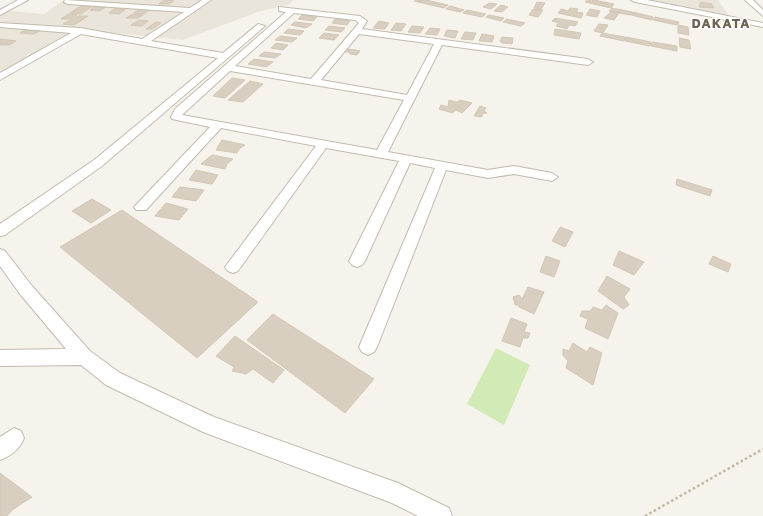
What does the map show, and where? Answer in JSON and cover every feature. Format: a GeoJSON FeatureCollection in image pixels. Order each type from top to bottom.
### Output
{"type":"FeatureCollection","features":[{"type":"Feature","properties":{"kind":"street"},"geometry":{"type":"LineString","coordinates":[[0,13],[24,0]]}},
{"type":"Feature","properties":{"kind":"street"},"geometry":{"type":"LineString","coordinates":[[145,41],[207,0]]}},
{"type":"Feature","properties":{"kind":"street"},"geometry":{"type":"LineString","coordinates":[[635,0],[760,24],[763,33]]}},
{"type":"Feature","properties":{"kind":"street"},"geometry":{"type":"LineString","coordinates":[[749,0],[763,14]]}},
{"type":"Feature","properties":{"kind":"street"},"geometry":{"type":"LineString","coordinates":[[68,2],[193,10]]}},
{"type":"Feature","properties":{"kind":"street"},"geometry":{"type":"LineString","coordinates":[[293,5],[228,68],[176,114],[176,116],[488,174],[514,170],[534,172],[552,177]]}},
{"type":"Feature","properties":{"kind":"street"},"geometry":{"type":"LineString","coordinates":[[0,231],[98,163],[223,56],[281,9],[293,5],[361,19],[363,23],[314,82]]}},
{"type":"Feature","properties":{"kind":"street"},"geometry":{"type":"LineString","coordinates":[[0,25],[80,31],[145,41],[223,56]]}},
{"type":"Feature","properties":{"kind":"street"},"geometry":{"type":"LineString","coordinates":[[6,33],[19,26]]}},
{"type":"Feature","properties":{"kind":"street"},"geometry":{"type":"LineString","coordinates":[[0,77],[80,31]]}},
{"type":"Feature","properties":{"kind":"street"},"geometry":{"type":"LineString","coordinates":[[357,31],[588,62]]}},
{"type":"Feature","properties":{"kind":"street"},"geometry":{"type":"LineString","coordinates":[[381,154],[439,42]]}},
{"type":"Feature","properties":{"kind":"street"},"geometry":{"type":"LineString","coordinates":[[228,68],[409,98]]}},
{"type":"Feature","properties":{"kind":"street"},"geometry":{"type":"LineString","coordinates":[[141,207],[218,125]]}},
{"type":"Feature","properties":{"kind":"street"},"geometry":{"type":"LineString","coordinates":[[233,267],[323,144]]}},
{"type":"Feature","properties":{"kind":"street"},"geometry":{"type":"LineString","coordinates":[[357,261],[406,159]]}},
{"type":"Feature","properties":{"kind":"street"},"geometry":{"type":"LineString","coordinates":[[368,347],[442,166]]}},
{"type":"Feature","properties":{"kind":"street"},"geometry":{"type":"LineString","coordinates":[[0,255],[26,290],[84,357],[113,379],[210,424],[398,494],[441,516]]}},
{"type":"Feature","properties":{"kind":"street"},"geometry":{"type":"LineString","coordinates":[[0,358],[84,357]]}},
{"type":"Feature","properties":{"kind":"path"},"geometry":{"type":"LineString","coordinates":[[645,516],[763,449]]}},
{"type":"Feature","properties":{"kind":"shaded area"},"geometry":{"type":"Polygon","coordinates":[[[64,0],[294,0],[288,5],[261,11],[183,40],[84,30],[0,71],[0,10],[44,14],[64,0]]]}},
{"type":"Feature","properties":{"kind":"shaded area"},"geometry":{"type":"Polygon","coordinates":[[[646,0],[718,0],[729,16],[646,0]]]}},
{"type":"Feature","properties":{"kind":"green space"},"geometry":{"type":"Polygon","coordinates":[[[496,348],[530,365],[504,425],[467,404],[496,348]]]}},
{"type":"Feature","properties":{"kind":"building"},"geometry":{"type":"Polygon","coordinates":[[[164,0],[174,1],[169,4],[159,4],[164,0]]]}},
{"type":"Feature","properties":{"kind":"building"},"geometry":{"type":"Polygon","coordinates":[[[426,0],[448,5],[444,8],[414,1],[426,0]]]}},
{"type":"Feature","properties":{"kind":"building"},"geometry":{"type":"Polygon","coordinates":[[[588,0],[614,4],[611,8],[585,2],[588,0]]]}},
{"type":"Feature","properties":{"kind":"building"},"geometry":{"type":"Polygon","coordinates":[[[537,2],[545,3],[541,9],[534,8],[537,2]]]}},
{"type":"Feature","properties":{"kind":"building"},"geometry":{"type":"Polygon","coordinates":[[[701,2],[712,4],[714,7],[699,7],[701,2]]]}},
{"type":"Feature","properties":{"kind":"building"},"geometry":{"type":"Polygon","coordinates":[[[489,3],[497,4],[491,9],[483,7],[489,3]]]}},
{"type":"Feature","properties":{"kind":"building"},"geometry":{"type":"Polygon","coordinates":[[[84,4],[94,5],[81,14],[70,13],[84,4]]]}},
{"type":"Feature","properties":{"kind":"building"},"geometry":{"type":"Polygon","coordinates":[[[501,5],[508,7],[502,12],[494,11],[501,5]]]}},
{"type":"Feature","properties":{"kind":"building"},"geometry":{"type":"Polygon","coordinates":[[[95,6],[106,7],[99,11],[90,10],[95,6]]]}},
{"type":"Feature","properties":{"kind":"building"},"geometry":{"type":"Polygon","coordinates":[[[450,6],[464,10],[460,12],[446,9],[450,6]]]}},
{"type":"Feature","properties":{"kind":"building"},"geometry":{"type":"Polygon","coordinates":[[[115,8],[125,10],[119,14],[109,13],[115,8]]]}},
{"type":"Feature","properties":{"kind":"building"},"geometry":{"type":"Polygon","coordinates":[[[570,8],[578,9],[576,12],[583,13],[581,18],[558,13],[561,9],[568,11],[570,8]]]}},
{"type":"Feature","properties":{"kind":"building"},"geometry":{"type":"Polygon","coordinates":[[[612,8],[632,12],[630,15],[609,11],[612,8]]]}},
{"type":"Feature","properties":{"kind":"building"},"geometry":{"type":"Polygon","coordinates":[[[140,9],[149,10],[144,14],[134,13],[140,9]]]}},
{"type":"Feature","properties":{"kind":"building"},"geometry":{"type":"Polygon","coordinates":[[[533,9],[543,10],[538,17],[529,15],[533,9]]]}},
{"type":"Feature","properties":{"kind":"building"},"geometry":{"type":"Polygon","coordinates":[[[590,9],[600,11],[597,17],[586,15],[590,9]]]}},
{"type":"Feature","properties":{"kind":"building"},"geometry":{"type":"Polygon","coordinates":[[[467,10],[486,14],[482,17],[463,13],[467,10]]]}},
{"type":"Feature","properties":{"kind":"building"},"geometry":{"type":"Polygon","coordinates":[[[611,12],[619,13],[614,20],[604,18],[611,12]]]}},
{"type":"Feature","properties":{"kind":"building"},"geometry":{"type":"Polygon","coordinates":[[[633,12],[653,17],[652,20],[631,15],[633,12]]]}},
{"type":"Feature","properties":{"kind":"building"},"geometry":{"type":"Polygon","coordinates":[[[68,14],[77,15],[70,19],[61,19],[68,14]]]}},
{"type":"Feature","properties":{"kind":"building"},"geometry":{"type":"Polygon","coordinates":[[[133,14],[143,15],[138,18],[126,18],[133,14]]]}},
{"type":"Feature","properties":{"kind":"building"},"geometry":{"type":"Polygon","coordinates":[[[302,15],[317,17],[313,21],[298,19],[302,15]]]}},
{"type":"Feature","properties":{"kind":"building"},"geometry":{"type":"Polygon","coordinates":[[[489,15],[504,18],[501,21],[486,17],[489,15]]]}},
{"type":"Feature","properties":{"kind":"building"},"geometry":{"type":"Polygon","coordinates":[[[79,16],[88,16],[74,25],[63,24],[79,16]]]}},
{"type":"Feature","properties":{"kind":"building"},"geometry":{"type":"Polygon","coordinates":[[[655,17],[679,22],[677,25],[653,20],[655,17]]]}},
{"type":"Feature","properties":{"kind":"building"},"geometry":{"type":"Polygon","coordinates":[[[555,18],[578,22],[575,26],[569,25],[567,29],[556,26],[559,23],[552,21],[555,18]]]}},
{"type":"Feature","properties":{"kind":"building"},"geometry":{"type":"Polygon","coordinates":[[[335,19],[350,21],[347,25],[332,23],[335,19]]]}},
{"type":"Feature","properties":{"kind":"building"},"geometry":{"type":"Polygon","coordinates":[[[507,19],[525,23],[521,26],[503,22],[507,19]]]}},
{"type":"Feature","properties":{"kind":"building"},"geometry":{"type":"Polygon","coordinates":[[[139,20],[148,21],[142,26],[131,25],[139,20]]]}},
{"type":"Feature","properties":{"kind":"building"},"geometry":{"type":"Polygon","coordinates":[[[379,21],[389,23],[385,29],[373,28],[379,21]]]}},
{"type":"Feature","properties":{"kind":"building"},"geometry":{"type":"Polygon","coordinates":[[[156,22],[161,23],[152,29],[146,29],[156,22]]]}},
{"type":"Feature","properties":{"kind":"building"},"geometry":{"type":"Polygon","coordinates":[[[295,22],[312,24],[306,28],[291,25],[295,22]]]}},
{"type":"Feature","properties":{"kind":"building"},"geometry":{"type":"Polygon","coordinates":[[[396,23],[406,24],[401,31],[391,30],[396,23]]]}},
{"type":"Feature","properties":{"kind":"building"},"geometry":{"type":"Polygon","coordinates":[[[599,24],[608,25],[603,33],[594,31],[599,24]]]}},
{"type":"Feature","properties":{"kind":"building"},"geometry":{"type":"Polygon","coordinates":[[[678,25],[688,27],[689,35],[678,33],[678,25]]]}},
{"type":"Feature","properties":{"kind":"building"},"geometry":{"type":"Polygon","coordinates":[[[329,26],[345,28],[341,32],[325,30],[329,26]]]}},
{"type":"Feature","properties":{"kind":"building"},"geometry":{"type":"Polygon","coordinates":[[[412,26],[424,27],[420,33],[408,32],[412,26]]]}},
{"type":"Feature","properties":{"kind":"building"},"geometry":{"type":"Polygon","coordinates":[[[430,28],[440,29],[437,35],[425,34],[430,28]]]}},
{"type":"Feature","properties":{"kind":"building"},"geometry":{"type":"Polygon","coordinates":[[[27,29],[41,30],[34,34],[20,33],[27,29]]]}},
{"type":"Feature","properties":{"kind":"building"},"geometry":{"type":"Polygon","coordinates":[[[288,29],[304,31],[300,35],[284,33],[288,29]]]}},
{"type":"Feature","properties":{"kind":"building"},"geometry":{"type":"Polygon","coordinates":[[[555,29],[581,33],[579,39],[554,35],[555,29]]]}},
{"type":"Feature","properties":{"kind":"building"},"geometry":{"type":"Polygon","coordinates":[[[447,30],[458,31],[455,38],[444,36],[447,30]]]}},
{"type":"Feature","properties":{"kind":"building"},"geometry":{"type":"Polygon","coordinates":[[[465,32],[476,33],[473,40],[461,39],[465,32]]]}},
{"type":"Feature","properties":{"kind":"building"},"geometry":{"type":"Polygon","coordinates":[[[324,33],[339,35],[334,40],[319,38],[324,33]]]}},
{"type":"Feature","properties":{"kind":"building"},"geometry":{"type":"Polygon","coordinates":[[[602,33],[625,37],[624,41],[600,36],[602,33]]]}},
{"type":"Feature","properties":{"kind":"building"},"geometry":{"type":"Polygon","coordinates":[[[482,34],[494,36],[492,42],[479,41],[482,34]]]}},
{"type":"Feature","properties":{"kind":"building"},"geometry":{"type":"Polygon","coordinates":[[[280,36],[297,38],[292,42],[275,40],[280,36]]]}},
{"type":"Feature","properties":{"kind":"building"},"geometry":{"type":"Polygon","coordinates":[[[502,37],[513,38],[512,44],[502,43],[500,41],[502,37]]]}},
{"type":"Feature","properties":{"kind":"building"},"geometry":{"type":"Polygon","coordinates":[[[626,37],[651,42],[650,46],[625,41],[626,37]]]}},
{"type":"Feature","properties":{"kind":"building"},"geometry":{"type":"Polygon","coordinates":[[[679,38],[689,40],[691,49],[680,47],[679,38]]]}},
{"type":"Feature","properties":{"kind":"building"},"geometry":{"type":"Polygon","coordinates":[[[0,39],[16,41],[9,45],[0,45],[0,39]]]}},
{"type":"Feature","properties":{"kind":"building"},"geometry":{"type":"Polygon","coordinates":[[[652,42],[677,46],[677,51],[651,46],[652,42]]]}},
{"type":"Feature","properties":{"kind":"building"},"geometry":{"type":"Polygon","coordinates":[[[276,43],[288,45],[283,50],[271,48],[276,43]]]}},
{"type":"Feature","properties":{"kind":"building"},"geometry":{"type":"Polygon","coordinates":[[[348,49],[360,51],[357,55],[350,54],[349,52],[345,52],[348,49]]]}},
{"type":"Feature","properties":{"kind":"building"},"geometry":{"type":"Polygon","coordinates":[[[264,52],[281,54],[275,58],[259,56],[264,52]]]}},
{"type":"Feature","properties":{"kind":"building"},"geometry":{"type":"Polygon","coordinates":[[[254,59],[273,62],[266,67],[248,64],[254,59]]]}},
{"type":"Feature","properties":{"kind":"building"},"geometry":{"type":"Polygon","coordinates":[[[232,78],[245,80],[225,98],[213,96],[232,78]]]}},
{"type":"Feature","properties":{"kind":"building"},"geometry":{"type":"Polygon","coordinates":[[[250,81],[263,84],[243,102],[228,100],[250,81]]]}},
{"type":"Feature","properties":{"kind":"building"},"geometry":{"type":"Polygon","coordinates":[[[449,100],[457,102],[460,100],[472,103],[462,113],[456,110],[453,113],[439,109],[441,105],[448,107],[449,100]]]}},
{"type":"Feature","properties":{"kind":"building"},"geometry":{"type":"Polygon","coordinates":[[[480,106],[486,108],[484,111],[487,113],[482,114],[482,117],[474,116],[480,106]]]}},
{"type":"Feature","properties":{"kind":"building"},"geometry":{"type":"Polygon","coordinates":[[[222,140],[245,145],[239,149],[237,153],[216,150],[222,140]]]}},
{"type":"Feature","properties":{"kind":"building"},"geometry":{"type":"Polygon","coordinates":[[[212,155],[233,159],[227,164],[225,169],[201,164],[212,155]]]}},
{"type":"Feature","properties":{"kind":"building"},"geometry":{"type":"Polygon","coordinates":[[[196,170],[218,175],[212,184],[189,180],[196,170]]]}},
{"type":"Feature","properties":{"kind":"building"},"geometry":{"type":"Polygon","coordinates":[[[677,179],[712,190],[710,196],[676,185],[677,179]]]}},
{"type":"Feature","properties":{"kind":"building"},"geometry":{"type":"Polygon","coordinates":[[[180,187],[204,190],[196,201],[172,197],[180,187]]]}},
{"type":"Feature","properties":{"kind":"building"},"geometry":{"type":"Polygon","coordinates":[[[92,199],[111,210],[91,223],[72,211],[92,199]]]}},
{"type":"Feature","properties":{"kind":"building"},"geometry":{"type":"Polygon","coordinates":[[[166,203],[188,209],[179,220],[155,216],[166,203]]]}},
{"type":"Feature","properties":{"kind":"building"},"geometry":{"type":"Polygon","coordinates":[[[122,210],[258,302],[197,358],[60,247],[122,210]]]}},
{"type":"Feature","properties":{"kind":"building"},"geometry":{"type":"Polygon","coordinates":[[[560,227],[573,232],[565,247],[552,241],[560,227]]]}},
{"type":"Feature","properties":{"kind":"building"},"geometry":{"type":"Polygon","coordinates":[[[619,251],[644,262],[634,275],[613,265],[619,251]]]}},
{"type":"Feature","properties":{"kind":"building"},"geometry":{"type":"Polygon","coordinates":[[[546,256],[560,261],[554,277],[540,272],[546,256]]]}},
{"type":"Feature","properties":{"kind":"building"},"geometry":{"type":"Polygon","coordinates":[[[713,256],[731,264],[728,272],[709,264],[713,256]]]}},
{"type":"Feature","properties":{"kind":"building"},"geometry":{"type":"Polygon","coordinates":[[[607,276],[630,289],[624,297],[629,305],[623,309],[598,291],[607,276]]]}},
{"type":"Feature","properties":{"kind":"building"},"geometry":{"type":"Polygon","coordinates":[[[528,287],[544,292],[534,314],[519,307],[519,305],[515,305],[513,297],[519,295],[522,299],[528,287]]]}},
{"type":"Feature","properties":{"kind":"building"},"geometry":{"type":"Polygon","coordinates":[[[606,305],[618,313],[608,339],[585,328],[588,319],[580,316],[582,311],[591,311],[593,307],[602,310],[606,305]]]}},
{"type":"Feature","properties":{"kind":"building"},"geometry":{"type":"Polygon","coordinates":[[[273,314],[374,379],[345,413],[247,340],[273,314]]]}},
{"type":"Feature","properties":{"kind":"building"},"geometry":{"type":"Polygon","coordinates":[[[511,318],[527,324],[524,332],[530,333],[528,338],[523,338],[520,347],[502,341],[511,318]]]}},
{"type":"Feature","properties":{"kind":"building"},"geometry":{"type":"Polygon","coordinates":[[[235,336],[284,370],[273,383],[253,369],[246,374],[232,371],[234,367],[216,356],[235,336]]]}},
{"type":"Feature","properties":{"kind":"building"},"geometry":{"type":"Polygon","coordinates":[[[573,343],[587,352],[590,347],[602,353],[593,385],[566,368],[568,361],[563,355],[563,349],[569,351],[573,343]]]}},
{"type":"Feature","properties":{"kind":"building"},"geometry":{"type":"Polygon","coordinates":[[[0,473],[32,497],[12,510],[7,516],[0,516],[0,473]]]}},
{"type":"Feature","properties":{"kind":"district","name":"DAKATA"},"geometry":{"type":"Point","coordinates":[721,23]}}]}
